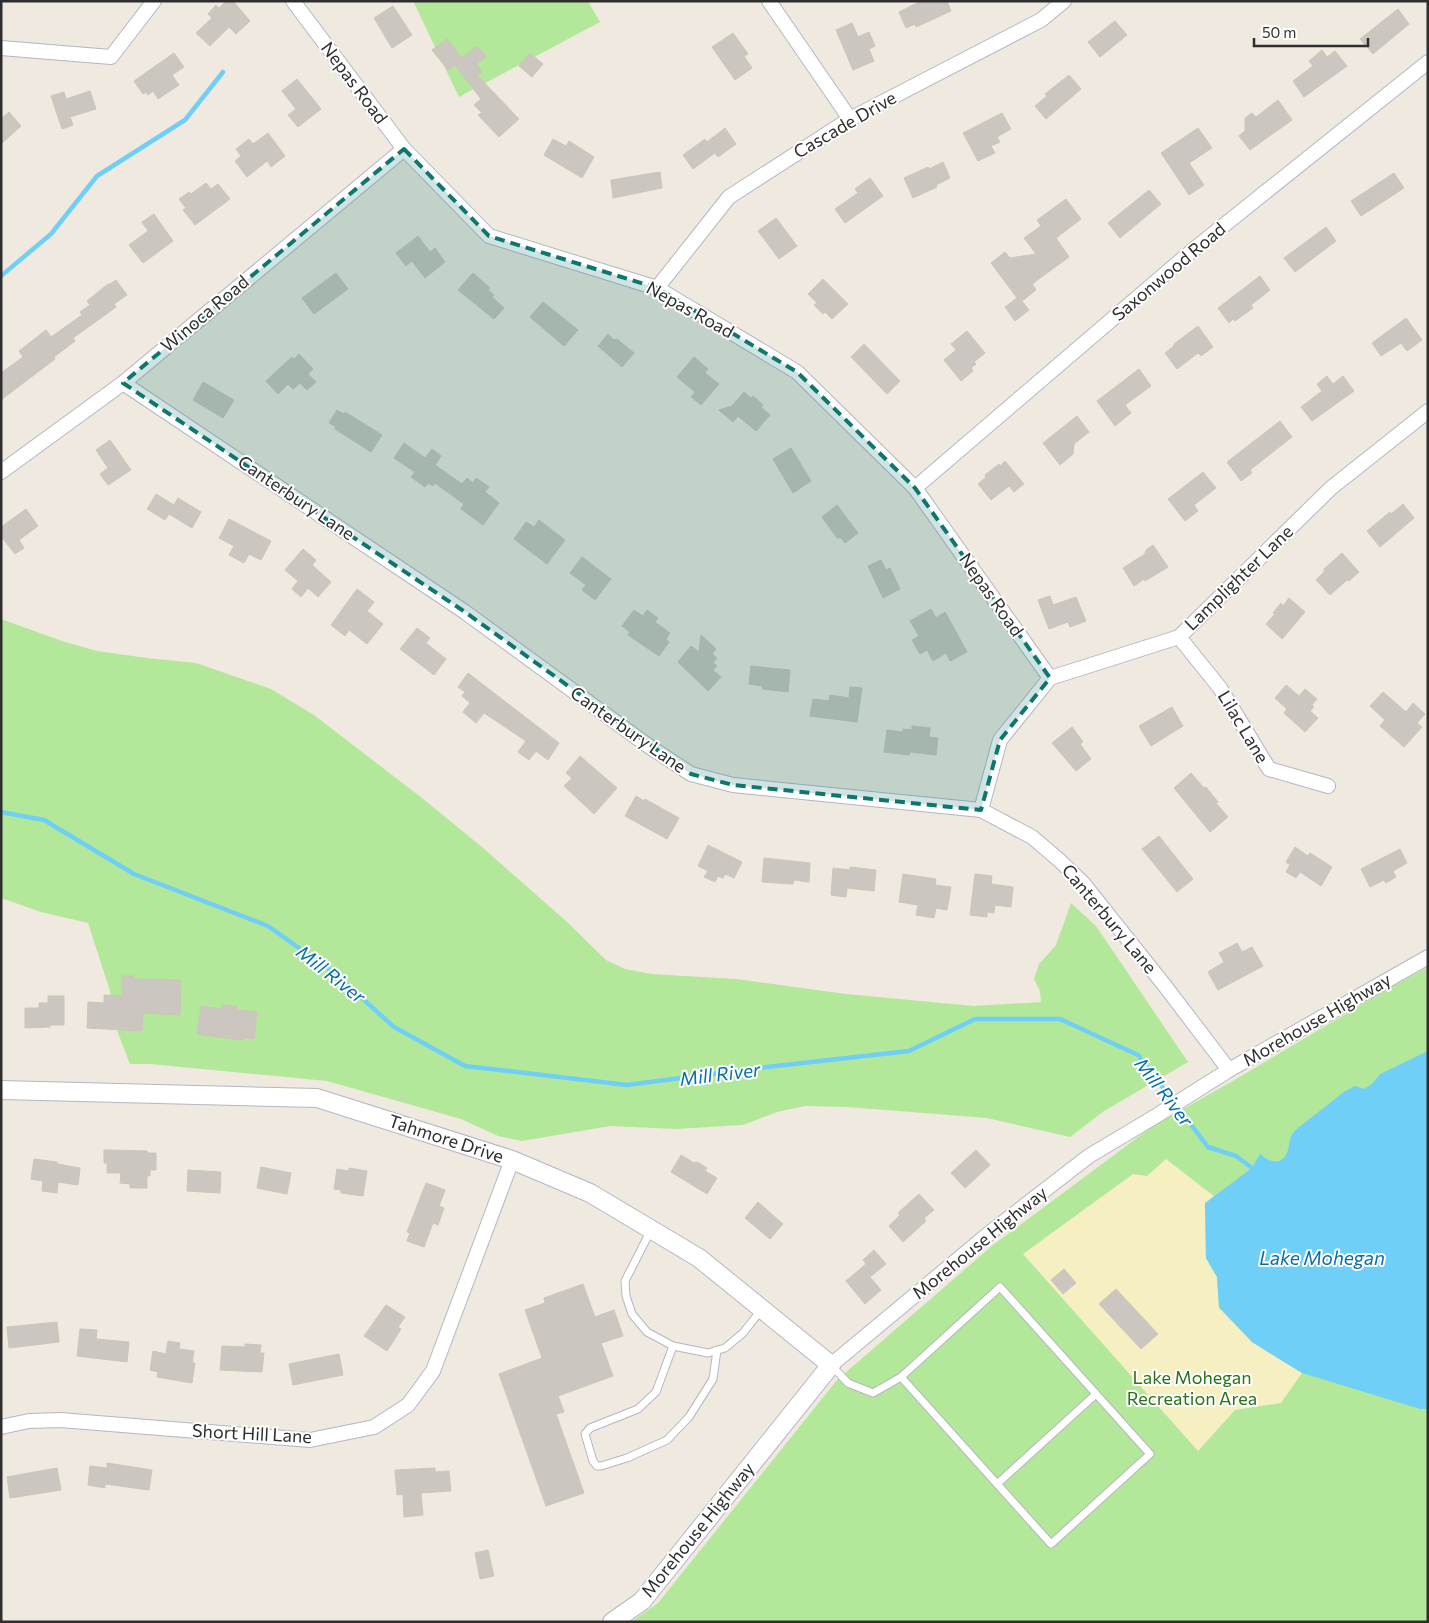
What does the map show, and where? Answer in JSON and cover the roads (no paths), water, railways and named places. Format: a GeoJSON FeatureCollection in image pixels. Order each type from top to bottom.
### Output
{"type":"FeatureCollection","features":[{"type":"Feature","properties":{"kind":"street"},"geometry":{"type":"LineString","coordinates":[[1,48],[111,57],[154,1]]}},
{"type":"Feature","properties":{"kind":"street","name":"Nepas Road"},"geometry":{"type":"LineString","coordinates":[[293,1],[404,149],[489,236],[657,288],[797,372],[915,488],[1050,678]]}},
{"type":"Feature","properties":{"kind":"street"},"geometry":{"type":"LineString","coordinates":[[769,1],[850,119]]}},
{"type":"Feature","properties":{"kind":"street","name":"Cascade Drive"},"geometry":{"type":"LineString","coordinates":[[657,288],[729,197],[850,119],[1041,20],[1064,1]]}},
{"type":"Feature","properties":{"kind":"street","name":"Saxonwood Road"},"geometry":{"type":"LineString","coordinates":[[915,488],[1193,250],[1428,62]]}},
{"type":"Feature","properties":{"kind":"street","name":"Winoca Road"},"geometry":{"type":"LineString","coordinates":[[1,472],[123,382],[404,149]]}},
{"type":"Feature","properties":{"kind":"street","name":"Canterbury Lane"},"geometry":{"type":"LineString","coordinates":[[123,382],[465,612],[647,746],[691,774],[733,785],[981,810],[1032,837],[1082,883],[1165,986],[1229,1070]]}},
{"type":"Feature","properties":{"kind":"street","name":"Lamplighter Lane"},"geometry":{"type":"LineString","coordinates":[[1050,678],[1179,637],[1331,488],[1428,411]]}},
{"type":"Feature","properties":{"kind":"street","name":"Lilac Lane"},"geometry":{"type":"LineString","coordinates":[[1179,637],[1220,688],[1269,769],[1328,786]]}},
{"type":"Feature","properties":{"kind":"street"},"geometry":{"type":"LineString","coordinates":[[981,810],[1000,740],[1050,678]]}},
{"type":"Feature","properties":{"kind":"street","name":"Morehouse Highway"},"geometry":{"type":"LineString","coordinates":[[612,1622],[642,1601],[831,1365],[992,1231],[1089,1156],[1229,1070],[1428,957]]}},
{"type":"Feature","properties":{"kind":"street","name":"Tahmore Drive"},"geometry":{"type":"LineString","coordinates":[[1,1090],[317,1098],[512,1160],[590,1193],[699,1258],[831,1365]]}},
{"type":"Feature","properties":{"kind":"street","name":"Short Hill Lane"},"geometry":{"type":"LineString","coordinates":[[1,1427],[28,1422],[60,1420],[310,1440],[374,1427],[408,1404],[433,1371],[512,1160]]}},
{"type":"Feature","properties":{"kind":"lane"},"geometry":{"type":"LineString","coordinates":[[651,1230],[625,1281],[626,1296],[632,1314],[647,1332],[673,1346],[708,1353],[725,1348],[743,1333],[762,1309]]}},
{"type":"Feature","properties":{"kind":"lane"},"geometry":{"type":"LineString","coordinates":[[831,1365],[848,1383],[873,1393],[901,1377],[1000,1287],[1150,1454],[1051,1544],[901,1377]]}},
{"type":"Feature","properties":{"kind":"lane"},"geometry":{"type":"LineString","coordinates":[[673,1346],[656,1392],[638,1410],[590,1428],[585,1434],[596,1466],[628,1458],[667,1440],[689,1417],[713,1379],[717,1350]]}},
{"type":"Feature","properties":{"kind":"lane"},"geometry":{"type":"LineString","coordinates":[[997,1484],[1096,1394]]}},
{"type":"Feature","properties":{"kind":"water","name":"Lake Mohegan"},"geometry":{"type":"Polygon","coordinates":[[[1428,1051],[1428,1409],[1420,1409],[1302,1373],[1252,1342],[1219,1307],[1217,1277],[1206,1258],[1205,1203],[1252,1168],[1260,1154],[1272,1161],[1283,1159],[1288,1150],[1292,1134],[1345,1091],[1355,1086],[1364,1089],[1372,1084],[1380,1074],[1428,1051]]]}},
{"type":"Feature","properties":{"kind":"waterway"},"geometry":{"type":"LineString","coordinates":[[1,276],[51,234],[97,176],[185,120],[223,72]]}},
{"type":"Feature","properties":{"kind":"waterway","name":"Mill River"},"geometry":{"type":"LineString","coordinates":[[1,812],[44,820],[134,874],[268,926],[334,973],[394,1027],[465,1066],[627,1085],[909,1051],[975,1019],[1060,1019],[1138,1055],[1208,1147],[1236,1156],[1252,1168]]}},
{"type":"Feature","properties":{"kind":"park label","name":"Lake Mohegan Recreation Area"},"geometry":{"type":"Point","coordinates":[1192,1388]}}]}
